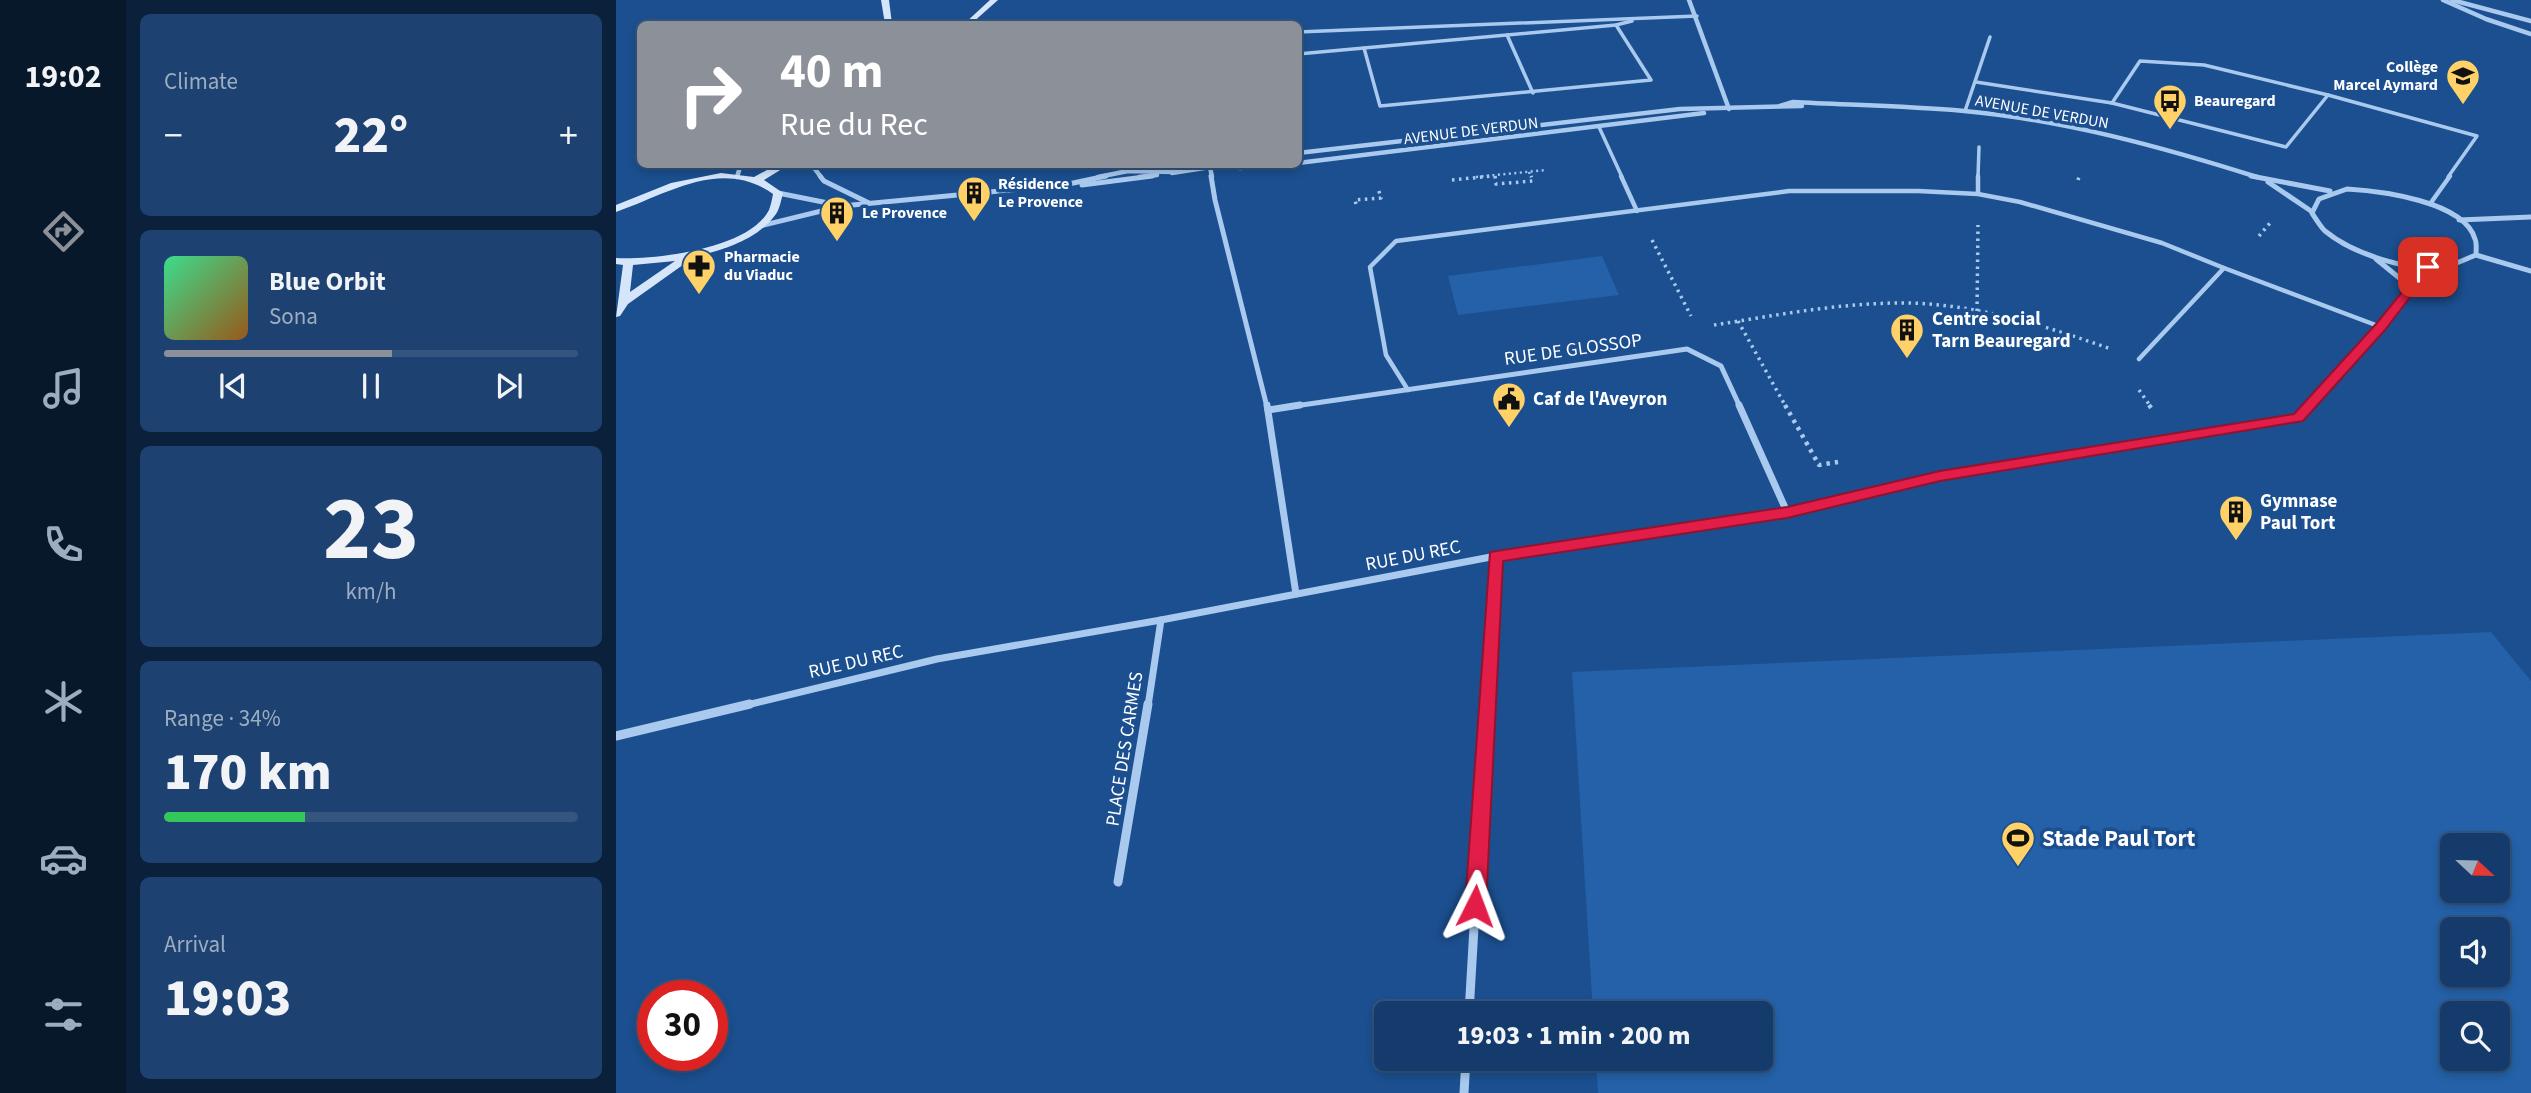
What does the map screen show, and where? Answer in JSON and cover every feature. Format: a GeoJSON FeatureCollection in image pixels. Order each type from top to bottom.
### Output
{"type":"FeatureCollection","features":[{"type":"Feature","properties":{"kind":"main road"},"geometry":{"type":"LineString","coordinates":[[885,0],[888,21]]}},
{"type":"Feature","properties":{"kind":"main road"},"geometry":{"type":"LineString","coordinates":[[970,21],[994,0]]}},
{"type":"Feature","properties":{"kind":"main road"},"geometry":{"type":"LineString","coordinates":[[756,180],[778,168]]}},
{"type":"Feature","properties":{"kind":"main road"},"geometry":{"type":"LineString","coordinates":[[616,209],[669,186],[708,178],[737,177],[756,180],[770,185],[778,193],[778,203],[771,215],[738,238],[688,256],[622,262],[624,302]]}},
{"type":"Feature","properties":{"kind":"main road"},"geometry":{"type":"LineString","coordinates":[[616,314],[624,302],[688,256]]}},
{"type":"Feature","properties":{"kind":"street"},"geometry":{"type":"LineString","coordinates":[[1689,0],[1729,109]]}},
{"type":"Feature","properties":{"kind":"street"},"geometry":{"type":"LineString","coordinates":[[2444,0],[2486,19],[2531,32]]}},
{"type":"Feature","properties":{"kind":"street"},"geometry":{"type":"LineString","coordinates":[[2452,0],[2531,22]]}},
{"type":"Feature","properties":{"kind":"street","name":"AVENUE DE VERDUN"},"geometry":{"type":"LineString","coordinates":[[1302,152],[1356,144],[1680,109],[1879,105],[1965,111],[2041,122],[2157,146],[2264,180],[2330,191],[2377,190],[2430,204],[2459,220]]}},
{"type":"Feature","properties":{"kind":"street","name":"AVENUE DE VERDUN"},"geometry":{"type":"LineString","coordinates":[[1302,163],[1729,109]]}},
{"type":"Feature","properties":{"kind":"street"},"geometry":{"type":"LineString","coordinates":[[737,177],[739,168]]}},
{"type":"Feature","properties":{"kind":"street"},"geometry":{"type":"LineString","coordinates":[[814,168],[824,181],[870,203]]}},
{"type":"Feature","properties":{"kind":"street"},"geometry":{"type":"LineString","coordinates":[[757,227],[842,206],[1126,181],[1203,168]]}},
{"type":"Feature","properties":{"kind":"street"},"geometry":{"type":"LineString","coordinates":[[1210,168],[1215,200],[1268,410],[1296,594]]}},
{"type":"Feature","properties":{"kind":"street"},"geometry":{"type":"LineString","coordinates":[[1064,185],[1128,171],[1174,172]]}},
{"type":"Feature","properties":{"kind":"street","name":"AVENUE DE VERDUN"},"geometry":{"type":"LineString","coordinates":[[2264,180],[2311,211],[2315,222],[2328,235],[2373,257]]}},
{"type":"Feature","properties":{"kind":"street"},"geometry":{"type":"LineString","coordinates":[[2311,211],[2312,202],[2330,191]]}},
{"type":"Feature","properties":{"kind":"street"},"geometry":{"type":"LineString","coordinates":[[778,193],[842,206]]}},
{"type":"Feature","properties":{"kind":"street"},"geometry":{"type":"LineString","coordinates":[[2459,220],[2531,216]]}},
{"type":"Feature","properties":{"kind":"street"},"geometry":{"type":"LineString","coordinates":[[2373,257],[2428,267],[2466,262],[2476,255],[2478,244],[2473,232],[2459,220]]}},
{"type":"Feature","properties":{"kind":"street"},"geometry":{"type":"LineString","coordinates":[[2476,255],[2531,271]]}},
{"type":"Feature","properties":{"kind":"street"},"geometry":{"type":"LineString","coordinates":[[2373,257],[2408,285]]}},
{"type":"Feature","properties":{"kind":"street","name":"RUE DU REC"},"geometry":{"type":"LineString","coordinates":[[616,736],[937,659],[1161,620],[1496,556],[1787,512],[1940,476],[2298,418],[2381,327],[2408,292],[2408,285],[2428,267]]}},
{"type":"Feature","properties":{"kind":"street","name":"RUE DE GLOSSOP"},"geometry":{"type":"LineString","coordinates":[[1268,410],[1687,349],[1721,366],[1787,512]]}},
{"type":"Feature","properties":{"kind":"street"},"geometry":{"type":"LineString","coordinates":[[1470,1001],[1496,556]]}},
{"type":"Feature","properties":{"kind":"street","name":"PLACE DES CARMES"},"geometry":{"type":"LineString","coordinates":[[1118,882],[1128,835],[1161,620]]}},
{"type":"Feature","properties":{"kind":"street"},"geometry":{"type":"LineString","coordinates":[[1464,1093],[1465,1071]]}},
{"type":"Feature","properties":{"kind":"lane"},"geometry":{"type":"LineString","coordinates":[[1302,33],[1697,16]]}},
{"type":"Feature","properties":{"kind":"lane"},"geometry":{"type":"LineString","coordinates":[[1302,54],[1616,25],[1645,18]]}},
{"type":"Feature","properties":{"kind":"lane"},"geometry":{"type":"LineString","coordinates":[[1364,48],[1380,106],[1651,80],[1616,25]]}},
{"type":"Feature","properties":{"kind":"lane"},"geometry":{"type":"LineString","coordinates":[[1507,35],[1533,93]]}},
{"type":"Feature","properties":{"kind":"lane"},"geometry":{"type":"LineString","coordinates":[[1965,111],[1990,37]]}},
{"type":"Feature","properties":{"kind":"lane"},"geometry":{"type":"LineString","coordinates":[[2112,103],[2140,61],[2204,65],[2328,95],[2477,136],[2430,204]]}},
{"type":"Feature","properties":{"kind":"lane"},"geometry":{"type":"LineString","coordinates":[[1976,82],[2112,103],[2286,147],[2328,95]]}},
{"type":"Feature","properties":{"kind":"lane"},"geometry":{"type":"LineString","coordinates":[[1599,127],[1637,211]]}},
{"type":"Feature","properties":{"kind":"lane"},"geometry":{"type":"LineString","coordinates":[[1978,194],[1979,147]]}},
{"type":"Feature","properties":{"kind":"lane"},"geometry":{"type":"LineString","coordinates":[[1143,168],[1144,172]]}},
{"type":"Feature","properties":{"kind":"lane"},"geometry":{"type":"LineString","coordinates":[[1408,390],[1386,355],[1370,267],[1396,241],[1789,191],[1894,190],[1978,194],[2020,202],[2162,243],[2381,327]]}},
{"type":"Feature","properties":{"kind":"lane"},"geometry":{"type":"LineString","coordinates":[[2139,359],[2224,268]]}},
{"type":"Feature","properties":{"kind":"path"},"geometry":{"type":"LineString","coordinates":[[1495,176],[1496,184],[1518,184],[1533,181],[1529,172]]}},
{"type":"Feature","properties":{"kind":"path"},"geometry":{"type":"LineString","coordinates":[[1356,204],[1355,200],[1381,198],[1378,188]]}},
{"type":"Feature","properties":{"kind":"path"},"geometry":{"type":"LineString","coordinates":[[1978,194],[1978,311]]}},
{"type":"Feature","properties":{"kind":"path"},"geometry":{"type":"LineString","coordinates":[[1637,211],[1697,327]]}},
{"type":"Feature","properties":{"kind":"path"},"geometry":{"type":"LineString","coordinates":[[2259,236],[2270,223]]}},
{"type":"Feature","properties":{"kind":"path"},"geometry":{"type":"LineString","coordinates":[[1711,325],[1881,304],[1933,305],[1978,311],[2061,330],[2139,359],[2138,388],[2172,439]]}},
{"type":"Feature","properties":{"kind":"path"},"geometry":{"type":"LineString","coordinates":[[1738,321],[1819,466],[1844,461]]}},
{"type":"Feature","properties":{"kind":"shaded area"},"geometry":{"type":"Polygon","coordinates":[[[1602,256],[1619,295],[1458,315],[1448,276],[1602,256]]]}},
{"type":"Feature","properties":{"kind":"shaded area","name":"Stade Paul Tort"},"geometry":{"type":"Polygon","coordinates":[[[2491,632],[2531,681],[2531,1093],[1598,1093],[1597,1071],[1773,1071],[1773,1001],[1592,1001],[1572,672],[2491,632]]]}},
{"type":"Feature","properties":{"kind":"place","name":"Collège Marcel Aymard"},"geometry":{"type":"Point","coordinates":[2463,106]}},
{"type":"Feature","properties":{"kind":"place","name":"Beauregard"},"geometry":{"type":"Point","coordinates":[2170,131]}},
{"type":"Feature","properties":{"kind":"place","name":"Résidence Le Provence"},"geometry":{"type":"Point","coordinates":[974,223]}},
{"type":"Feature","properties":{"kind":"place","name":"Le Provence"},"geometry":{"type":"Point","coordinates":[837,243]}},
{"type":"Feature","properties":{"kind":"place","name":"Pharmacie du Viaduc"},"geometry":{"type":"Point","coordinates":[699,296]}},
{"type":"Feature","properties":{"kind":"place","name":"Centre social Tarn Beauregard"},"geometry":{"type":"Point","coordinates":[1907,360]}},
{"type":"Feature","properties":{"kind":"place","name":"Caf de l'Aveyron"},"geometry":{"type":"Point","coordinates":[1509,429]}},
{"type":"Feature","properties":{"kind":"place","name":"Gymnase Paul Tort"},"geometry":{"type":"Point","coordinates":[2236,542]}},
{"type":"Feature","properties":{"kind":"place","name":"Stade Paul Tort"},"geometry":{"type":"Point","coordinates":[2018,868]}},
{"type":"Feature","properties":{"kind":"route"},"geometry":{"type":"LineString","coordinates":[[1475,906],[1496,556],[1787,512],[1940,476],[2298,418],[2381,327],[2408,292],[2408,285],[2428,267]]}}]}
